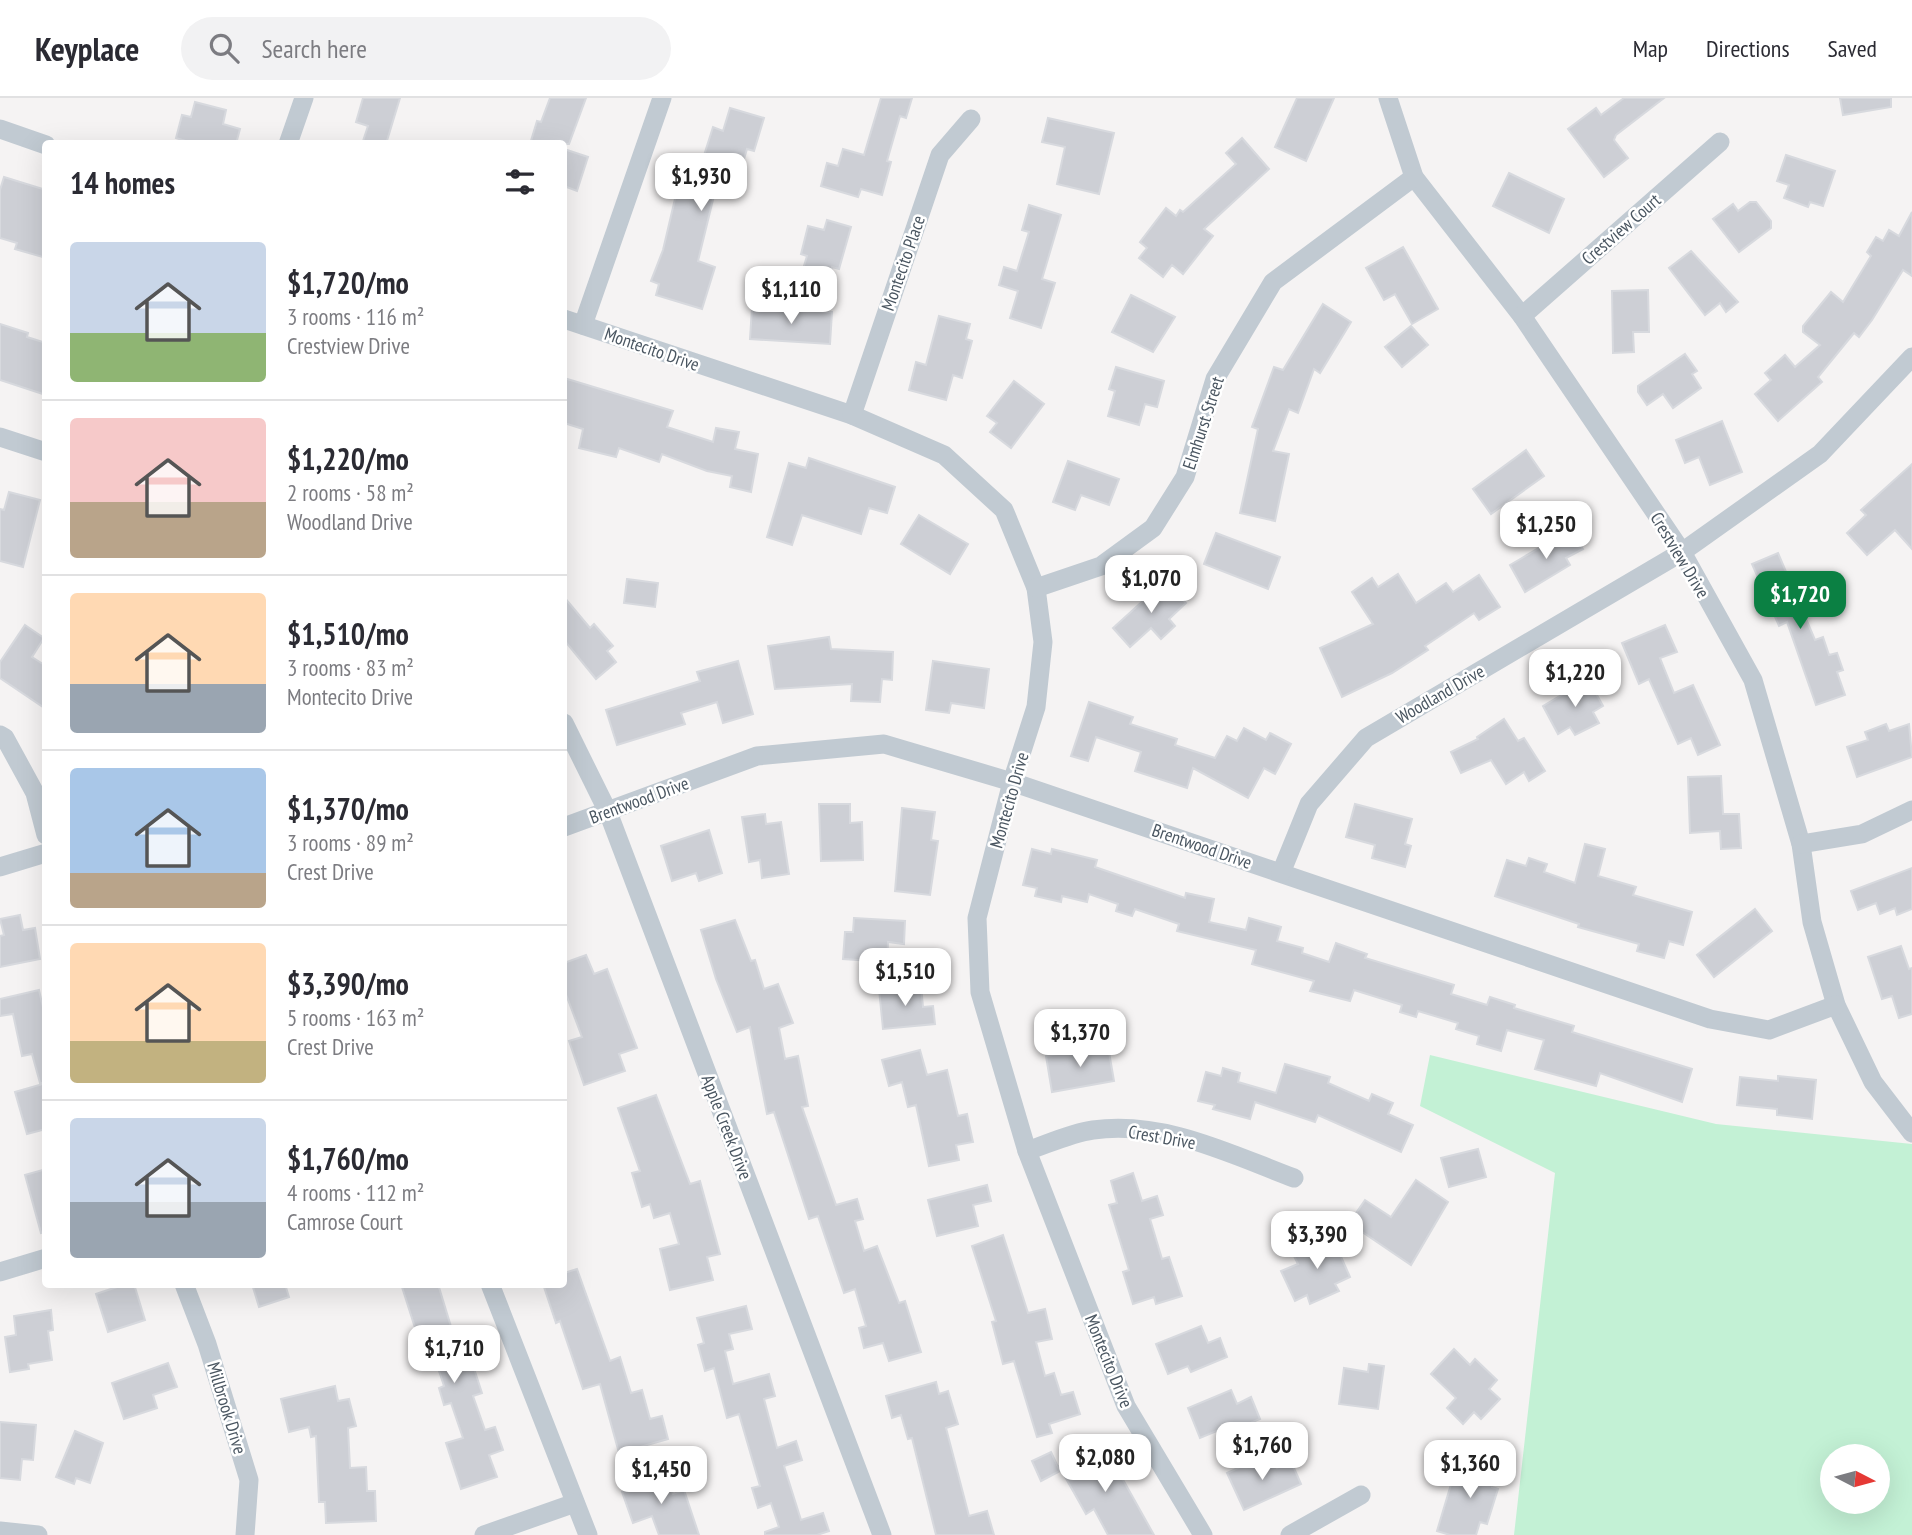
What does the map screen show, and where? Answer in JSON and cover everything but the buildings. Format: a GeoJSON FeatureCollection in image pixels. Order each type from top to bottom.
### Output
{"type":"FeatureCollection","features":[{"type":"Feature","properties":{"kind":"street"},"geometry":{"type":"LineString","coordinates":[[289,140],[304,98]]}},
{"type":"Feature","properties":{"kind":"street"},"geometry":{"type":"LineString","coordinates":[[583,325],[662,98]]}},
{"type":"Feature","properties":{"kind":"street","name":"Crestview Drive"},"geometry":{"type":"LineString","coordinates":[[1388,98],[1414,177],[1522,316],[1682,552],[1753,680],[1801,844],[1812,922],[1836,1005],[1874,1082],[1912,1133]]}},
{"type":"Feature","properties":{"kind":"street","name":"Montecito Place"},"geometry":{"type":"LineString","coordinates":[[852,415],[940,155],[971,119]]}},
{"type":"Feature","properties":{"kind":"street"},"geometry":{"type":"LineString","coordinates":[[0,129],[42,144]]}},
{"type":"Feature","properties":{"kind":"street","name":"Crestview Court"},"geometry":{"type":"LineString","coordinates":[[1522,316],[1720,142]]}},
{"type":"Feature","properties":{"kind":"street","name":"Elmhurst Street"},"geometry":{"type":"LineString","coordinates":[[1036,588],[1101,566],[1153,528],[1185,477],[1215,379],[1273,282],[1414,177]]}},
{"type":"Feature","properties":{"kind":"street","name":"Montecito Drive"},"geometry":{"type":"LineString","coordinates":[[567,320],[852,415],[944,455],[1004,510],[1036,588],[1044,642],[1036,707],[1012,782],[976,918],[980,992],[1027,1151],[1126,1406],[1203,1535]]}},
{"type":"Feature","properties":{"kind":"street","name":"Woodland Drive"},"geometry":{"type":"LineString","coordinates":[[1281,873],[1309,804],[1366,738],[1682,552],[1820,454],[1912,357]]}},
{"type":"Feature","properties":{"kind":"street"},"geometry":{"type":"LineString","coordinates":[[0,437],[42,452]]}},
{"type":"Feature","properties":{"kind":"street","name":"Apple Creek Drive"},"geometry":{"type":"LineString","coordinates":[[567,729],[608,812],[882,1535]]}},
{"type":"Feature","properties":{"kind":"street"},"geometry":{"type":"LineString","coordinates":[[0,735],[5,738],[36,793],[42,818]]}},
{"type":"Feature","properties":{"kind":"street","name":"Brentwood Drive"},"geometry":{"type":"LineString","coordinates":[[567,826],[757,756],[884,744],[1012,782],[1710,1019],[1769,1030],[1836,1005]]}},
{"type":"Feature","properties":{"kind":"street"},"geometry":{"type":"LineString","coordinates":[[1801,844],[1862,834],[1912,810]]}},
{"type":"Feature","properties":{"kind":"street"},"geometry":{"type":"LineString","coordinates":[[0,867],[42,854]]}},
{"type":"Feature","properties":{"kind":"street","name":"Crest Drive"},"geometry":{"type":"LineString","coordinates":[[1027,1151],[1093,1130],[1137,1129],[1186,1137],[1294,1178]]}},
{"type":"Feature","properties":{"kind":"street"},"geometry":{"type":"LineString","coordinates":[[0,1272],[42,1259]]}},
{"type":"Feature","properties":{"kind":"street","name":"Millbrook Drive"},"geometry":{"type":"LineString","coordinates":[[186,1288],[207,1344],[249,1480],[245,1535]]}},
{"type":"Feature","properties":{"kind":"street"},"geometry":{"type":"LineString","coordinates":[[492,1288],[588,1535]]}},
{"type":"Feature","properties":{"kind":"street"},"geometry":{"type":"LineString","coordinates":[[1290,1535],[1361,1495]]}},
{"type":"Feature","properties":{"kind":"street"},"geometry":{"type":"LineString","coordinates":[[484,1535],[575,1503]]}},
{"type":"Feature","properties":{"kind":"street"},"geometry":{"type":"LineString","coordinates":[[0,1531],[38,1535]]}},
{"type":"Feature","properties":{"kind":"green space"},"geometry":{"type":"Polygon","coordinates":[[[1430,1055],[1716,1124],[1912,1144],[1912,1535],[1514,1535],[1555,1173],[1420,1106],[1430,1055]]]}}]}
